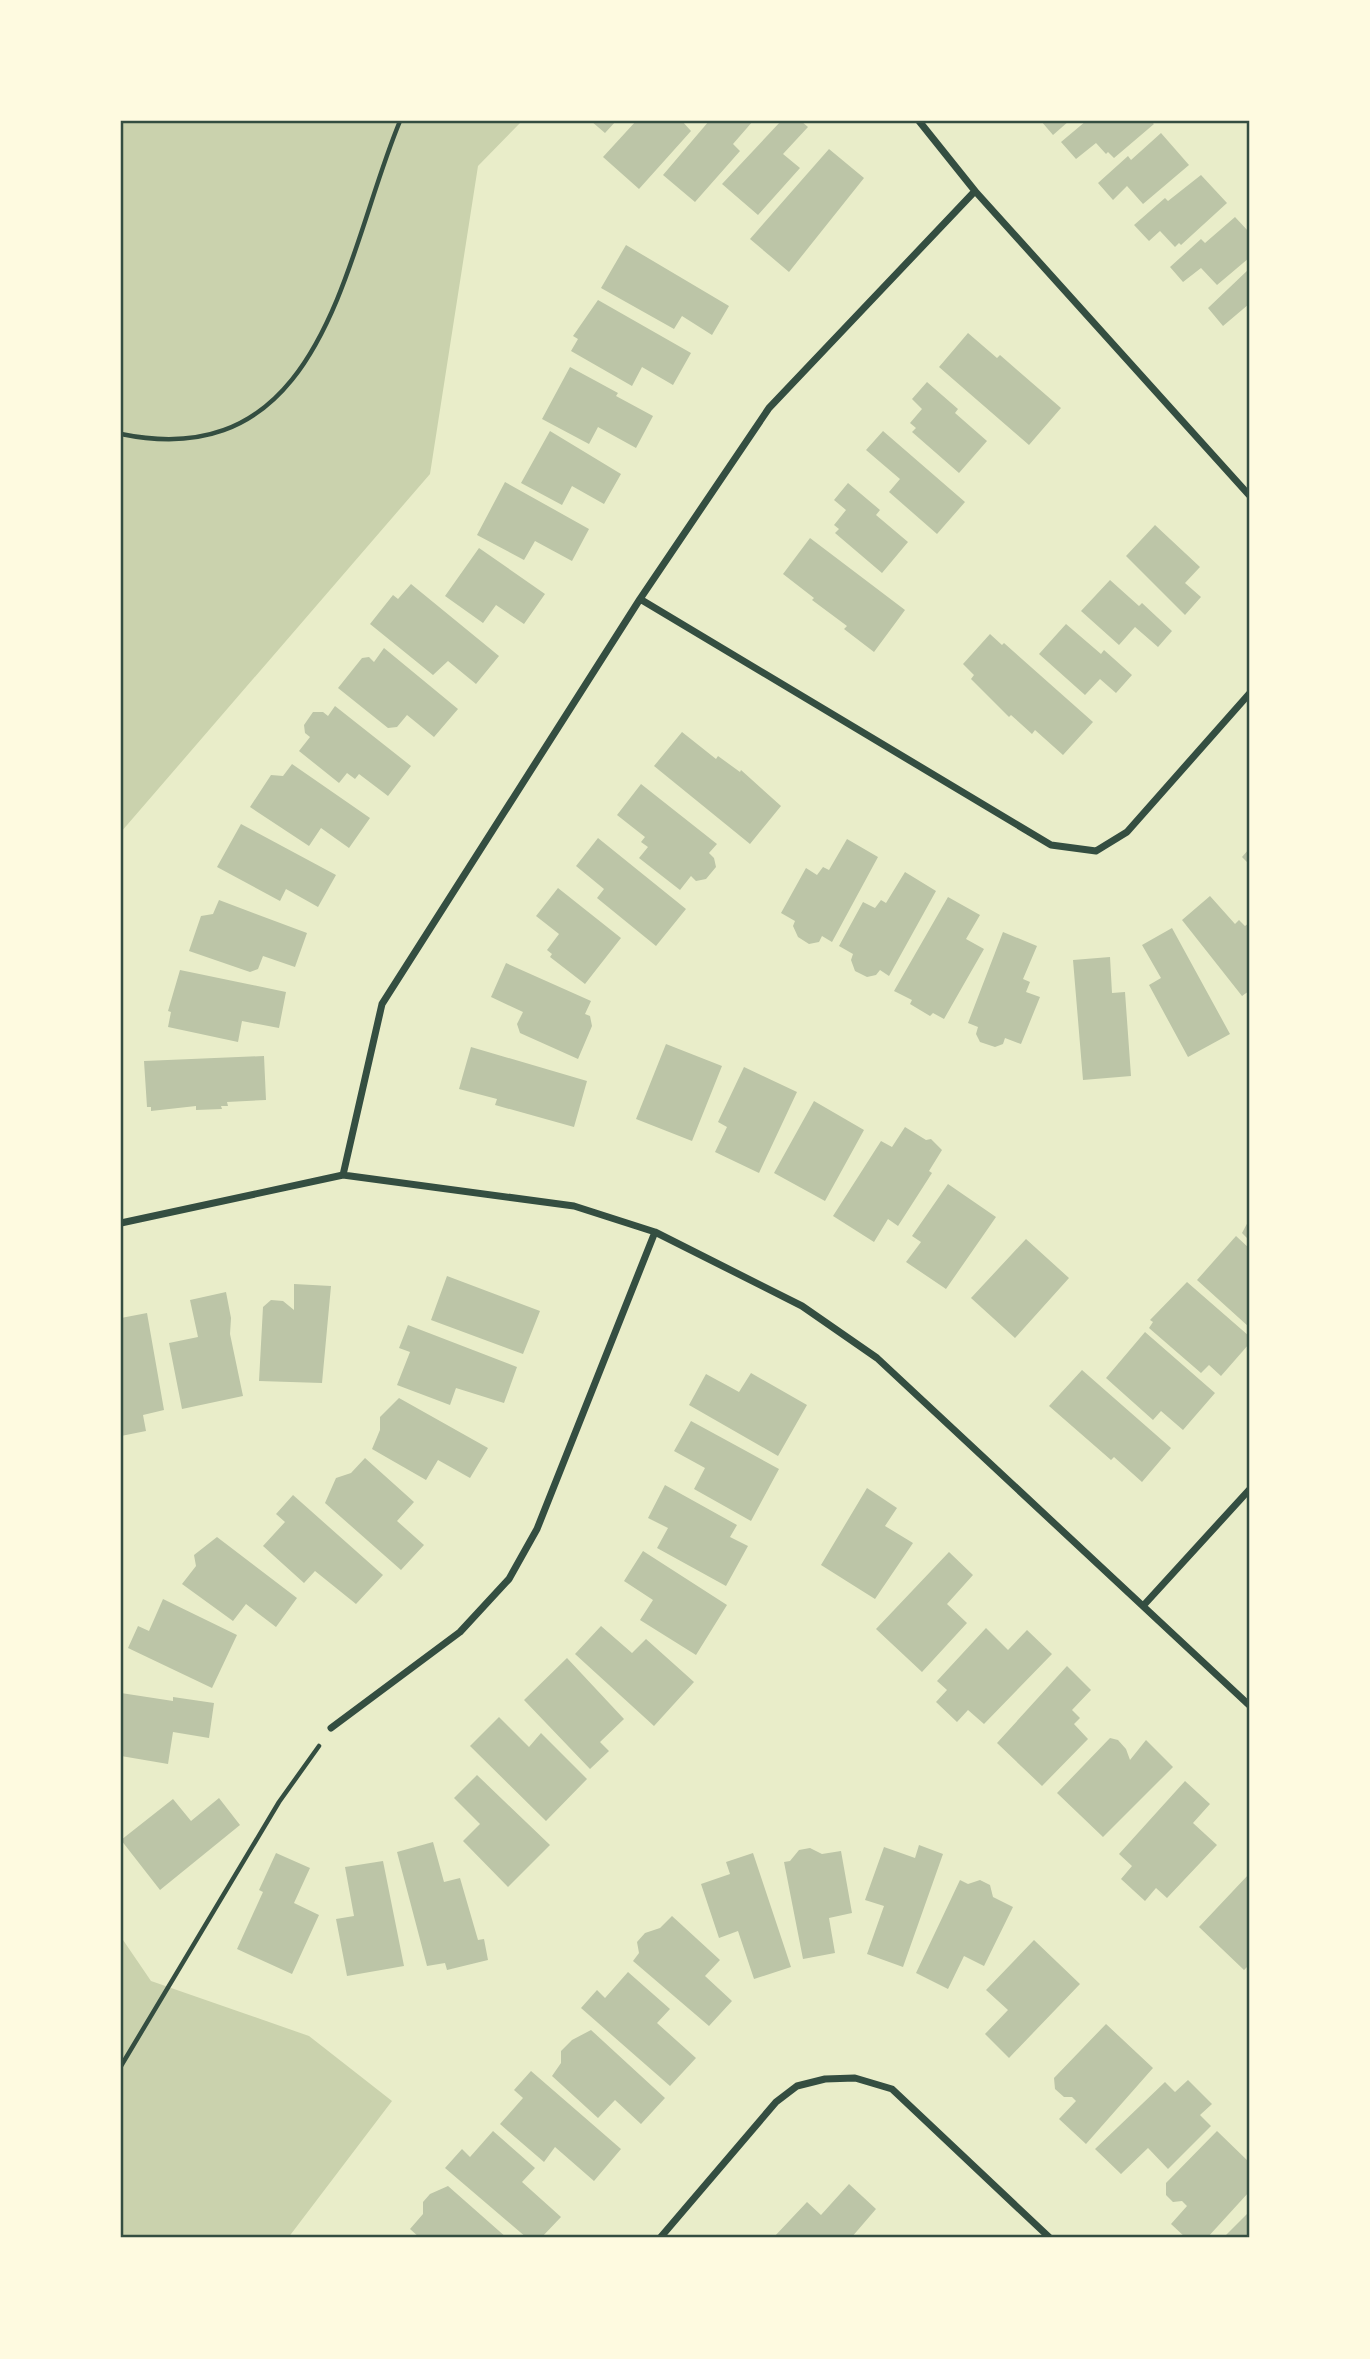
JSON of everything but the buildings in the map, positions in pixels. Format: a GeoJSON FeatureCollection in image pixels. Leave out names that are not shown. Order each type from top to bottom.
{"type":"FeatureCollection","features":[{"type":"Feature","properties":{"kind":"street"},"geometry":{"type":"LineString","coordinates":[[919,121],[975,191],[1249,495]]}},
{"type":"Feature","properties":{"kind":"street"},"geometry":{"type":"LineString","coordinates":[[342,1175],[382,1004],[640,599],[769,408],[975,191]]}},
{"type":"Feature","properties":{"kind":"street"},"geometry":{"type":"LineString","coordinates":[[640,599],[1051,845],[1096,851],[1126,832],[1249,694]]}},
{"type":"Feature","properties":{"kind":"street"},"geometry":{"type":"LineString","coordinates":[[121,1223],[342,1175],[574,1206],[655,1233],[803,1306],[877,1358],[1249,1705]]}},
{"type":"Feature","properties":{"kind":"street"},"geometry":{"type":"LineString","coordinates":[[331,1728],[460,1632],[509,1579],[537,1530],[655,1233]]}},
{"type":"Feature","properties":{"kind":"street"},"geometry":{"type":"LineString","coordinates":[[1143,1606],[1249,1490]]}},
{"type":"Feature","properties":{"kind":"street"},"geometry":{"type":"LineString","coordinates":[[660,2238],[776,2102],[797,2086],[825,2079],[855,2078],[892,2089],[1050,2238]]}},
{"type":"Feature","properties":{"kind":"path"},"geometry":{"type":"LineString","coordinates":[[121,433],[141,438],[205,436],[242,424],[274,399],[305,364],[335,309],[400,121]]}},
{"type":"Feature","properties":{"kind":"path"},"geometry":{"type":"LineString","coordinates":[[121,2066],[279,1802],[331,1728]]}},
{"type":"Feature","properties":{"kind":"green space"},"geometry":{"type":"Polygon","coordinates":[[[121,121],[522,121],[478,166],[430,474],[121,832],[121,121]]]}},
{"type":"Feature","properties":{"kind":"green space"},"geometry":{"type":"Polygon","coordinates":[[[121,1937],[151,1981],[309,2036],[392,2101],[288,2238],[121,2238],[121,1937]]]}}]}
